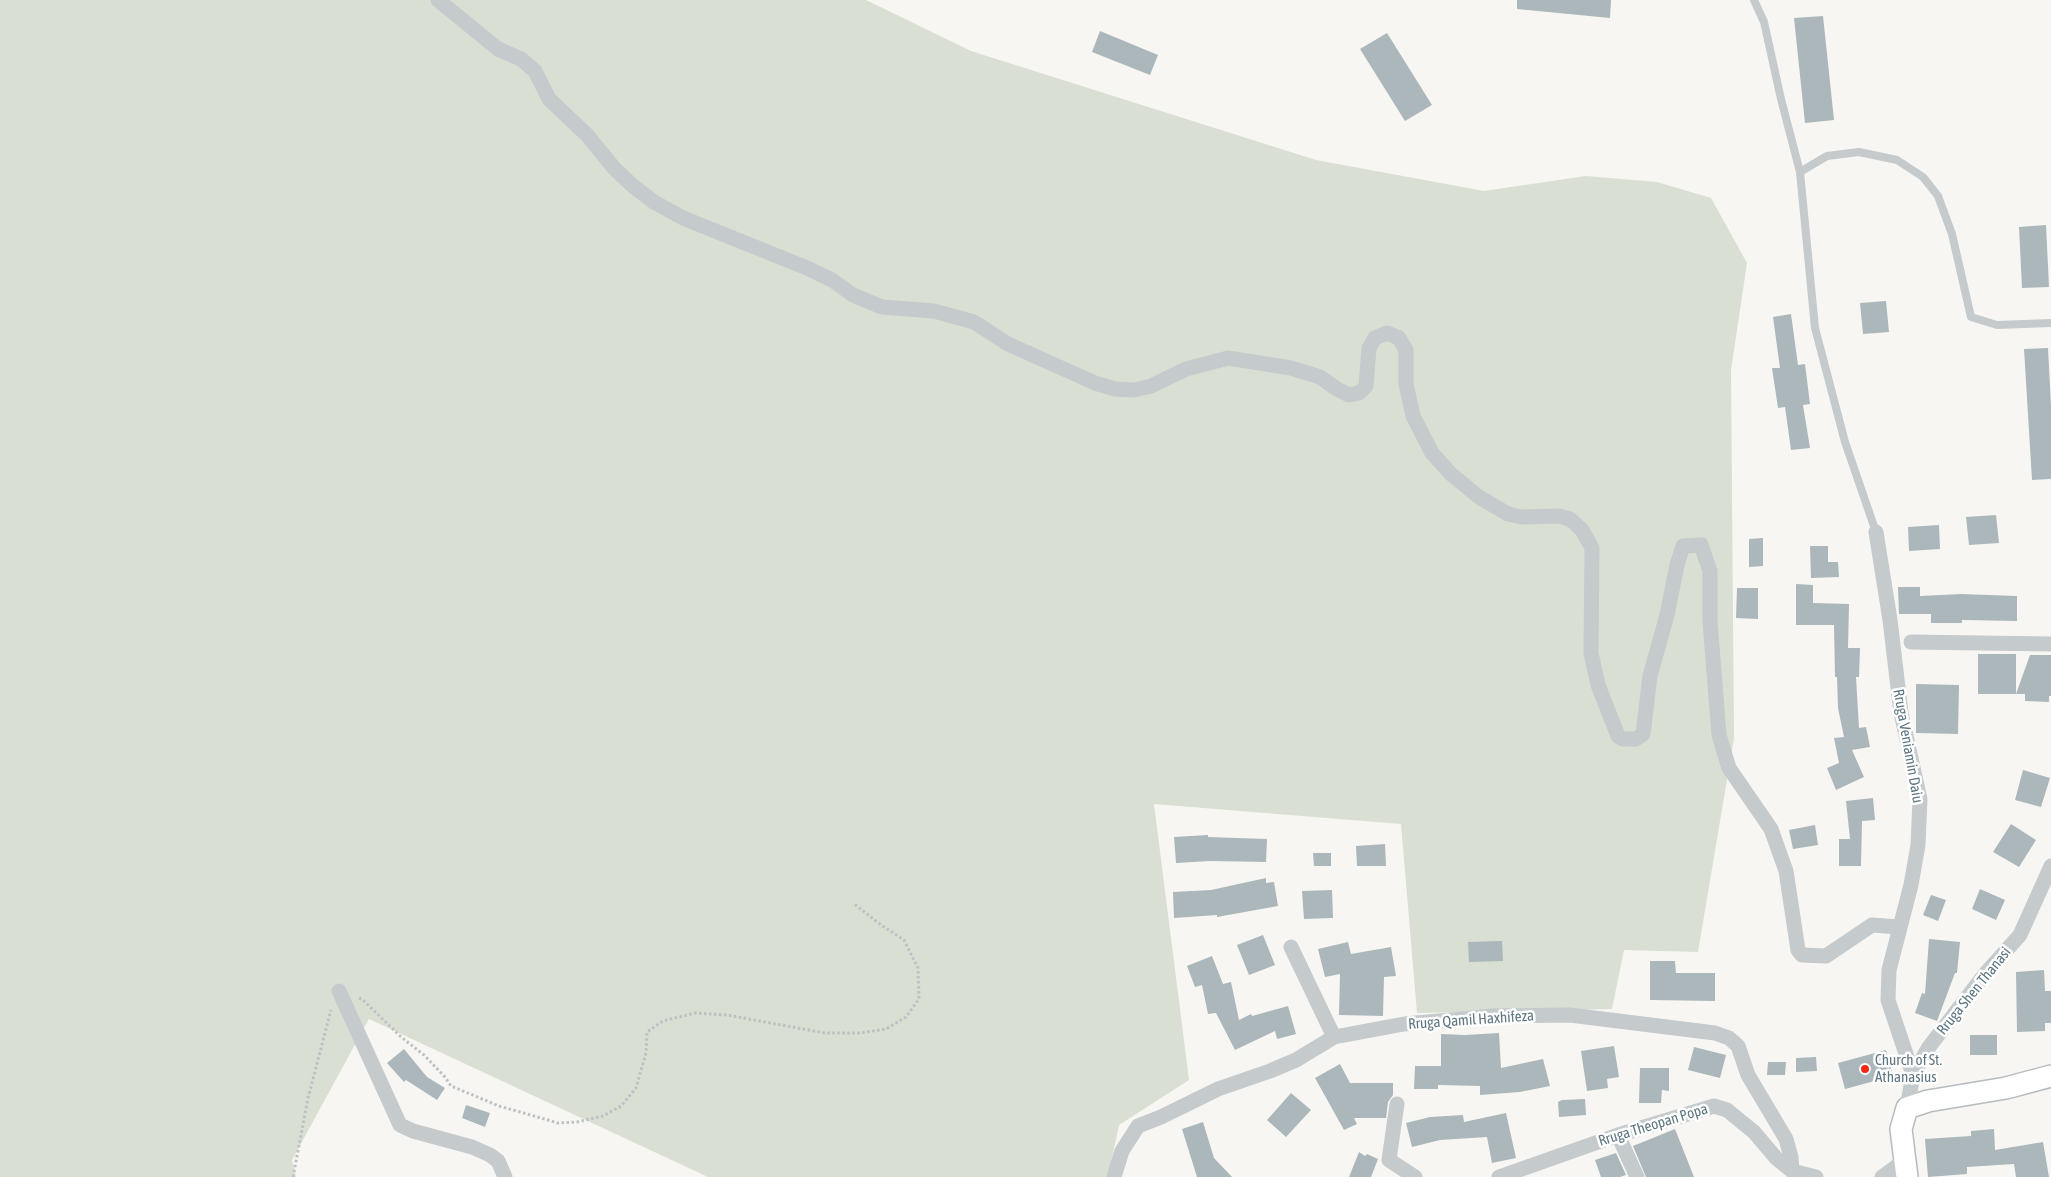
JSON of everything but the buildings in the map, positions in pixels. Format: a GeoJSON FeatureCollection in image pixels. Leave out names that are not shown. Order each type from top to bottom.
{"type":"FeatureCollection","features":[{"type":"Feature","properties":{"kind":"main road"},"geometry":{"type":"LineString","coordinates":[[1908,1108],[1928,1101],[2006,1088],[2051,1076]]}},
{"type":"Feature","properties":{"kind":"main road","name":"Rruga Shen Thanasi"},"geometry":{"type":"LineString","coordinates":[[1905,1169],[1901,1129],[1908,1108]]}},
{"type":"Feature","properties":{"kind":"street"},"geometry":{"type":"LineString","coordinates":[[438,0],[498,49],[521,59],[535,71],[549,99],[587,136],[614,168],[654,202],[683,218],[807,268],[832,280],[854,295],[882,308],[934,311],[974,322],[1008,344],[1095,383],[1115,390],[1134,390],[1150,386],[1186,369],[1228,358],[1291,368],[1320,377],[1349,395],[1359,394],[1366,386],[1369,348],[1375,338],[1387,333],[1399,338],[1406,350],[1406,384],[1413,416],[1432,453],[1451,474],[1479,497],[1508,514],[1521,518],[1559,516],[1570,519],[1582,530],[1592,548],[1591,654],[1598,685],[1618,736],[1623,739],[1636,739],[1643,734],[1650,676],[1667,615],[1677,565],[1683,546],[1701,545],[1710,571],[1710,621],[1719,735],[1729,768],[1771,829],[1786,871],[1798,950],[1802,955],[1826,956],[1872,925],[1899,926]]}},
{"type":"Feature","properties":{"kind":"street","name":"Rruga Veniamin Daiu"},"geometry":{"type":"LineString","coordinates":[[1876,532],[1890,620],[1901,713],[1920,799],[1918,845],[1911,885],[1889,970],[1888,1000],[1913,1075]]}},
{"type":"Feature","properties":{"kind":"street"},"geometry":{"type":"LineString","coordinates":[[1911,642],[2051,644]]}},
{"type":"Feature","properties":{"kind":"street","name":"Rruga Shen Thanasi"},"geometry":{"type":"LineString","coordinates":[[1908,1108],[1913,1075],[1929,1047],[1979,982],[2020,935],[2051,866]]}},
{"type":"Feature","properties":{"kind":"street"},"geometry":{"type":"LineString","coordinates":[[1291,947],[1334,1037]]}},
{"type":"Feature","properties":{"kind":"street"},"geometry":{"type":"LineString","coordinates":[[339,991],[400,1125],[413,1131],[472,1147],[490,1155],[498,1161],[505,1177]]}},
{"type":"Feature","properties":{"kind":"street","name":"Rruga Qamil Haxhifeza"},"geometry":{"type":"LineString","coordinates":[[1114,1177],[1122,1151],[1138,1126],[1162,1117],[1218,1088],[1287,1064],[1334,1037],[1404,1024],[1493,1016],[1570,1015],[1716,1034],[1729,1038],[1738,1046],[1748,1075],[1786,1139],[1791,1157],[1792,1171]]}},
{"type":"Feature","properties":{"kind":"street"},"geometry":{"type":"LineString","coordinates":[[1396,1104],[1389,1160],[1415,1177]]}},
{"type":"Feature","properties":{"kind":"street","name":"Rruga Theopan Popa"},"geometry":{"type":"LineString","coordinates":[[1499,1177],[1618,1135],[1714,1106],[1727,1110],[1754,1132],[1776,1158],[1792,1171],[1816,1177]]}},
{"type":"Feature","properties":{"kind":"street"},"geometry":{"type":"LineString","coordinates":[[1618,1135],[1637,1177]]}},
{"type":"Feature","properties":{"kind":"street"},"geometry":{"type":"LineString","coordinates":[[1882,1177],[1905,1169]]}},
{"type":"Feature","properties":{"kind":"lane"},"geometry":{"type":"LineString","coordinates":[[1754,0],[1764,22],[1800,172],[1815,328],[1844,442],[1876,532]]}},
{"type":"Feature","properties":{"kind":"lane"},"geometry":{"type":"LineString","coordinates":[[1800,172],[1827,156],[1859,152],[1897,160],[1923,177],[1938,196],[1952,234],[1972,317],[1996,325],[2051,323]]}},
{"type":"Feature","properties":{"kind":"path"},"geometry":{"type":"LineString","coordinates":[[293,1177],[308,1098],[333,1002],[339,991],[362,999],[400,1036],[424,1055],[451,1086],[499,1106],[534,1116],[558,1122],[578,1122],[602,1116],[621,1106],[636,1088],[646,1053],[647,1032],[663,1021],[695,1013],[727,1015],[825,1033],[860,1033],[886,1029],[906,1016],[919,999],[918,968],[904,940],[853,903]]}},
{"type":"Feature","properties":{"kind":"shaded area"},"geometry":{"type":"Polygon","coordinates":[[[0,0],[866,0],[971,51],[1316,160],[1484,191],[1586,176],[1657,182],[1711,198],[1747,263],[1731,370],[1734,738],[1698,952],[1624,950],[1612,1009],[1417,1013],[1401,824],[1154,804],[1189,1080],[1119,1125],[1108,1177],[708,1177],[369,1019],[292,1160],[296,1177],[0,1177],[0,0]]]}},
{"type":"Feature","properties":{"kind":"place","name":"Church of St. Athanasius"},"geometry":{"type":"Point","coordinates":[1865,1069]}}]}
